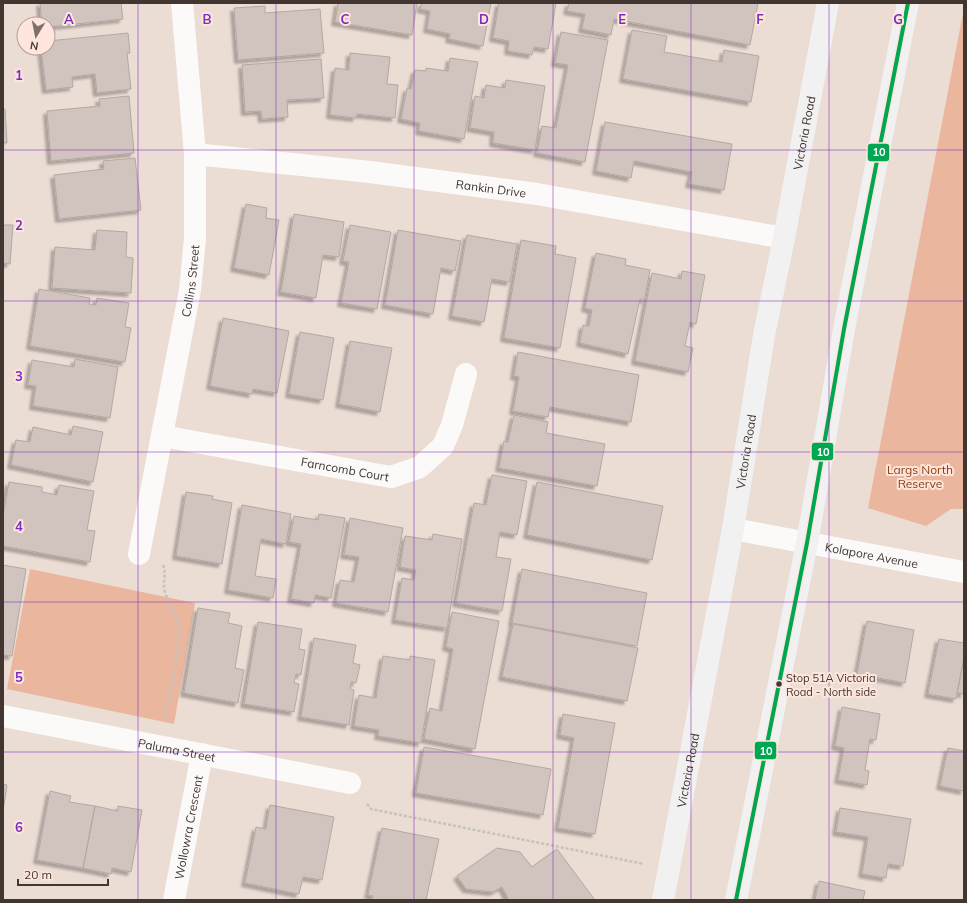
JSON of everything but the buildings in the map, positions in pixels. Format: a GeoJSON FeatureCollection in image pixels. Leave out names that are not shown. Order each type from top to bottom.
{"type":"FeatureCollection","features":[{"type":"Feature","properties":{"kind":"highway","name":"Victoria Road"},"geometry":{"type":"LineString","coordinates":[[663,900],[733,529],[764,336],[828,3]]}},
{"type":"Feature","properties":{"kind":"highway"},"geometry":{"type":"LineString","coordinates":[[736,900],[807,543],[844,329],[908,3]]}},
{"type":"Feature","properties":{"kind":"street","name":"Collins Street"},"geometry":{"type":"LineString","coordinates":[[139,554],[190,290],[195,239],[194,154],[182,3]]}},
{"type":"Feature","properties":{"kind":"street","name":"Rankin Drive"},"geometry":{"type":"LineString","coordinates":[[194,154],[370,172],[537,194],[784,238]]}},
{"type":"Feature","properties":{"kind":"street","name":"Farncomb Court"},"geometry":{"type":"LineString","coordinates":[[162,436],[391,478],[420,467],[443,446],[452,425],[466,374]]}},
{"type":"Feature","properties":{"kind":"street","name":"Kolapore Avenue"},"geometry":{"type":"LineString","coordinates":[[733,529],[964,572]]}},
{"type":"Feature","properties":{"kind":"street","name":"Paluma Street"},"geometry":{"type":"LineString","coordinates":[[3,716],[350,783]]}},
{"type":"Feature","properties":{"kind":"street","name":"Wollowra Crescent"},"geometry":{"type":"LineString","coordinates":[[174,900],[202,754]]}},
{"type":"Feature","properties":{"kind":"path"},"geometry":{"type":"LineString","coordinates":[[139,554],[164,565],[166,574],[164,584],[165,592],[178,623],[179,643],[175,673],[159,746]]}},
{"type":"Feature","properties":{"kind":"path"},"geometry":{"type":"LineString","coordinates":[[350,783],[371,809],[668,869]]}},
{"type":"Feature","properties":{"kind":"green space","name":"Largs North Reserve"},"geometry":{"type":"Polygon","coordinates":[[[964,8],[964,509],[951,509],[926,526],[868,508],[964,8]]]}},
{"type":"Feature","properties":{"kind":"green space"},"geometry":{"type":"Polygon","coordinates":[[[30,569],[195,603],[174,724],[7,689],[30,569]]]}},
{"type":"Feature","properties":{"kind":"transit line","name":"10"},"geometry":{"type":"LineString","coordinates":[[736,900],[807,543],[844,329],[908,3]]}},
{"type":"Feature","properties":{"kind":"place","name":"Stop 51A Victoria Road - North side"},"geometry":{"type":"Point","coordinates":[779,684]}}]}
